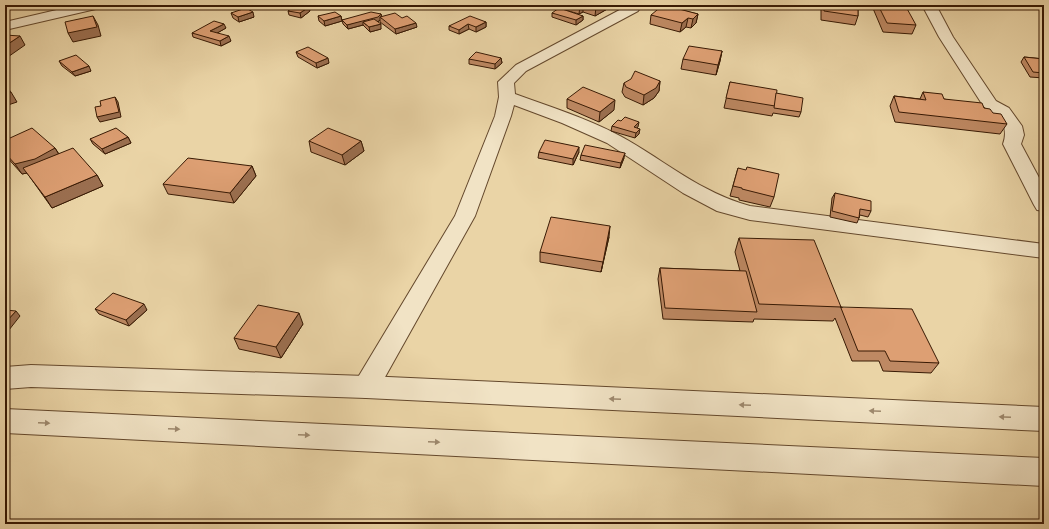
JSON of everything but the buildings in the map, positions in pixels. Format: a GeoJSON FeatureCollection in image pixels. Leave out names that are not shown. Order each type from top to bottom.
{"type":"FeatureCollection","features":[{"type":"Feature","properties":{"kind":"street"},"geometry":{"type":"LineString","coordinates":[[5,26],[95,5]]}},
{"type":"Feature","properties":{"kind":"street"},"geometry":{"type":"LineString","coordinates":[[929,5],[946,37],[990,104],[1003,112],[1013,126],[1015,135],[1012,144],[1044,205]]}},
{"type":"Feature","properties":{"kind":"street"},"geometry":{"type":"LineString","coordinates":[[366,387],[465,216],[503,116],[507,97],[506,82],[521,68],[633,8]]}},
{"type":"Feature","properties":{"kind":"street"},"geometry":{"type":"LineString","coordinates":[[507,97],[568,119],[613,139],[690,189],[724,206],[743,212],[1044,251]]}},
{"type":"Feature","properties":{"kind":"street"},"geometry":{"type":"LineString","coordinates":[[5,378],[31,376],[366,387],[1044,419]]}},
{"type":"Feature","properties":{"kind":"street"},"geometry":{"type":"LineString","coordinates":[[5,421],[1044,472]]}}]}
